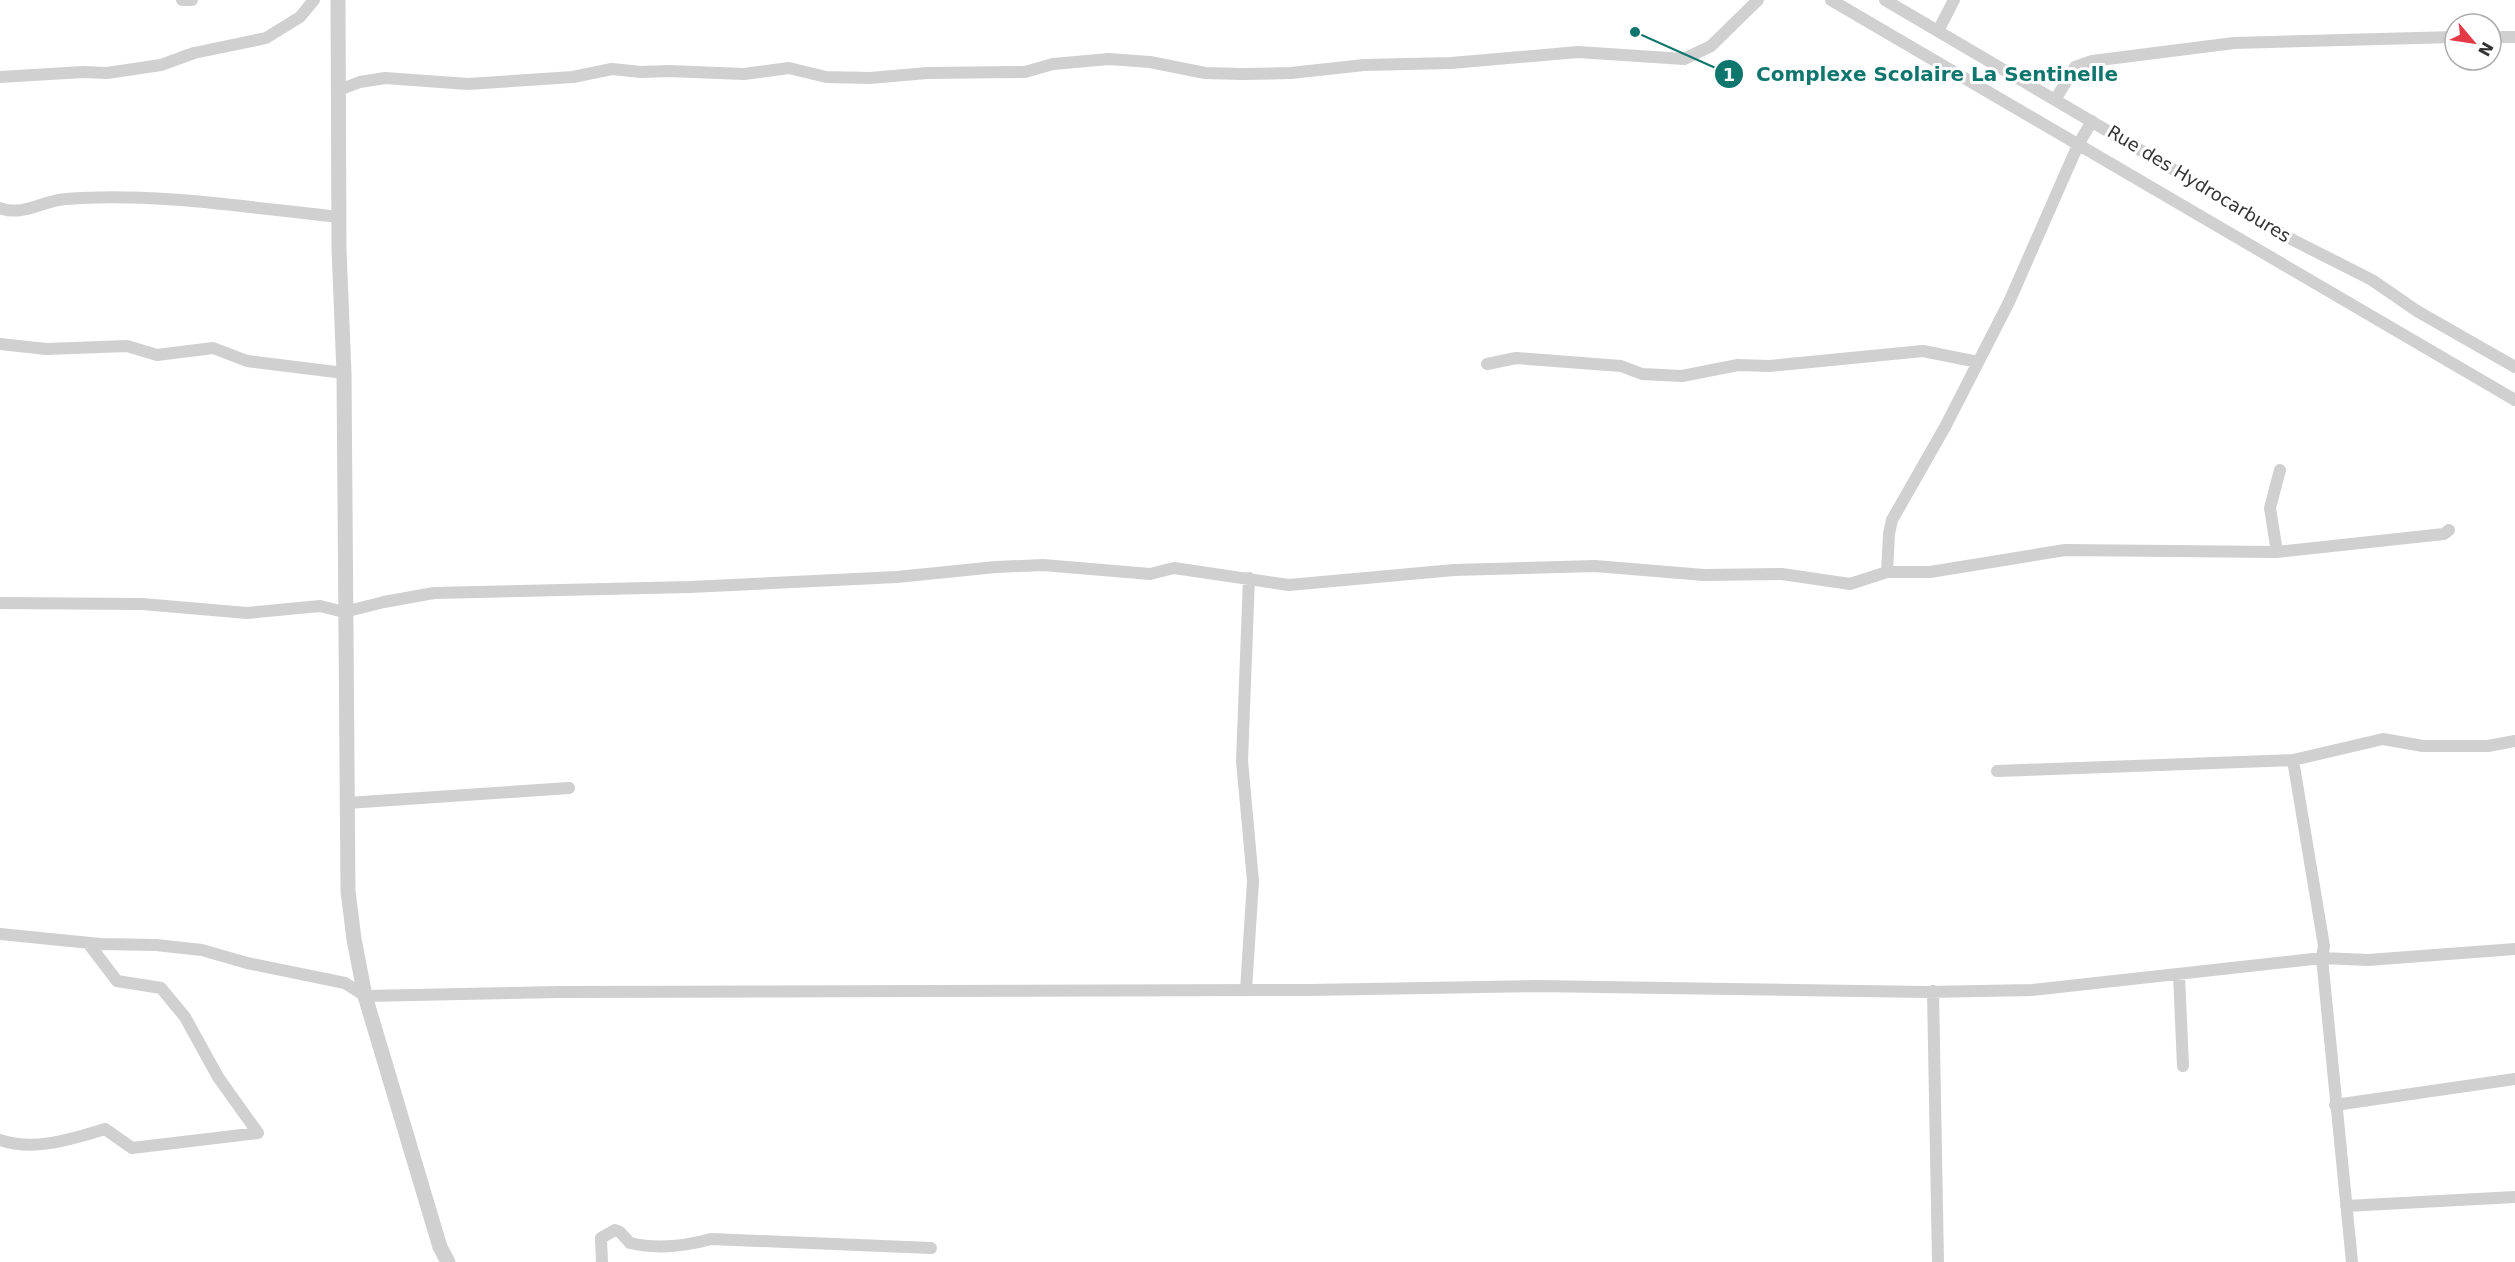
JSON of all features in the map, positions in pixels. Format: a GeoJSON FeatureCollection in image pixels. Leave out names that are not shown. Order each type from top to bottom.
{"type":"FeatureCollection","features":[{"type":"Feature","properties":{"kind":"street"},"geometry":{"type":"LineString","coordinates":[[182,0],[192,0]]}},
{"type":"Feature","properties":{"kind":"street"},"geometry":{"type":"LineString","coordinates":[[0,77],[83,72],[107,73],[168,64],[194,53],[266,38],[300,17],[314,0]]}},
{"type":"Feature","properties":{"kind":"street"},"geometry":{"type":"LineString","coordinates":[[338,0],[339,217],[344,373],[344,612],[348,891],[365,996],[440,1247],[448,1262]]}},
{"type":"Feature","properties":{"kind":"street"},"geometry":{"type":"LineString","coordinates":[[339,90],[360,82],[385,78],[468,84],[573,77],[612,69],[744,75],[789,69],[826,76],[870,78],[927,73],[1025,72],[1053,64],[1109,59],[1150,62],[1205,73],[1242,74],[1291,73],[1364,65],[1451,63],[1578,52],[1684,59],[1711,46],[1758,0]]}},
{"type":"Feature","properties":{"kind":"street"},"geometry":{"type":"LineString","coordinates":[[1831,0],[2515,400]]}},
{"type":"Feature","properties":{"kind":"street","name":"Rue des Hydrocarbures"},"geometry":{"type":"LineString","coordinates":[[1884,0],[2293,240],[2372,280],[2417,311],[2515,367]]}},
{"type":"Feature","properties":{"kind":"street"},"geometry":{"type":"LineString","coordinates":[[1938,31],[1954,0]]}},
{"type":"Feature","properties":{"kind":"street"},"geometry":{"type":"LineString","coordinates":[[2055,100],[2075,67],[2092,61],[2234,43],[2443,37]]}},
{"type":"Feature","properties":{"kind":"street"},"geometry":{"type":"LineString","coordinates":[[1887,572],[1888,534],[1892,520],[2009,302],[2078,145],[2092,121]]}},
{"type":"Feature","properties":{"kind":"street"},"geometry":{"type":"LineString","coordinates":[[0,208],[17,211],[62,199],[130,198],[339,217]]}},
{"type":"Feature","properties":{"kind":"street"},"geometry":{"type":"LineString","coordinates":[[0,344],[46,349],[128,346],[157,355],[213,348],[247,361],[344,373]]}},
{"type":"Feature","properties":{"kind":"street"},"geometry":{"type":"LineString","coordinates":[[1487,364],[1516,358],[1622,366],[1642,374],[1682,376],[1738,365],[1769,366],[1923,351],[1978,362]]}},
{"type":"Feature","properties":{"kind":"street"},"geometry":{"type":"LineString","coordinates":[[2277,552],[2270,508],[2280,470]]}},
{"type":"Feature","properties":{"kind":"street"},"geometry":{"type":"LineString","coordinates":[[0,603],[142,604],[247,613],[320,606],[344,612],[434,593],[690,587],[897,576],[1043,565],[1150,574],[1173,568],[1289,585],[1454,570],[1594,566],[1704,575],[1782,574],[1850,584],[1887,572],[1930,572],[2066,550],[2277,552],[2444,534],[2449,530]]}},
{"type":"Feature","properties":{"kind":"street"},"geometry":{"type":"LineString","coordinates":[[1246,990],[1252,881],[1242,760],[1249,578]]}},
{"type":"Feature","properties":{"kind":"street"},"geometry":{"type":"LineString","coordinates":[[1996,771],[2293,760],[2383,739],[2423,746],[2488,746],[2515,741]]}},
{"type":"Feature","properties":{"kind":"street"},"geometry":{"type":"LineString","coordinates":[[2293,760],[2324,946],[2322,957],[2335,1105],[2352,1262]]}},
{"type":"Feature","properties":{"kind":"street"},"geometry":{"type":"LineString","coordinates":[[347,803],[570,788]]}},
{"type":"Feature","properties":{"kind":"street"},"geometry":{"type":"LineString","coordinates":[[0,933],[88,943],[156,945],[202,950],[247,963],[345,983],[365,996],[759,990],[1246,990],[1535,986],[1933,992],[2032,990],[2322,957],[2368,960],[2515,949]]}},
{"type":"Feature","properties":{"kind":"street"},"geometry":{"type":"LineString","coordinates":[[0,1140],[15,1145],[65,1141],[105,1129],[132,1148],[258,1133],[218,1077],[185,1017],[161,988],[117,981],[88,943]]}},
{"type":"Feature","properties":{"kind":"street"},"geometry":{"type":"LineString","coordinates":[[2179,975],[2182,1066]]}},
{"type":"Feature","properties":{"kind":"street"},"geometry":{"type":"LineString","coordinates":[[1933,992],[1938,1262]]}},
{"type":"Feature","properties":{"kind":"street"},"geometry":{"type":"LineString","coordinates":[[2335,1105],[2515,1078]]}},
{"type":"Feature","properties":{"kind":"street"},"geometry":{"type":"LineString","coordinates":[[2346,1206],[2515,1197]]}},
{"type":"Feature","properties":{"kind":"street"},"geometry":{"type":"LineString","coordinates":[[602,1262],[601,1238],[615,1230],[630,1243],[648,1246],[692,1245],[711,1239],[931,1248]]}},
{"type":"Feature","properties":{"kind":"place","name":"Complexe Scolaire La Sentinelle"},"geometry":{"type":"Point","coordinates":[1635,32]}}]}
